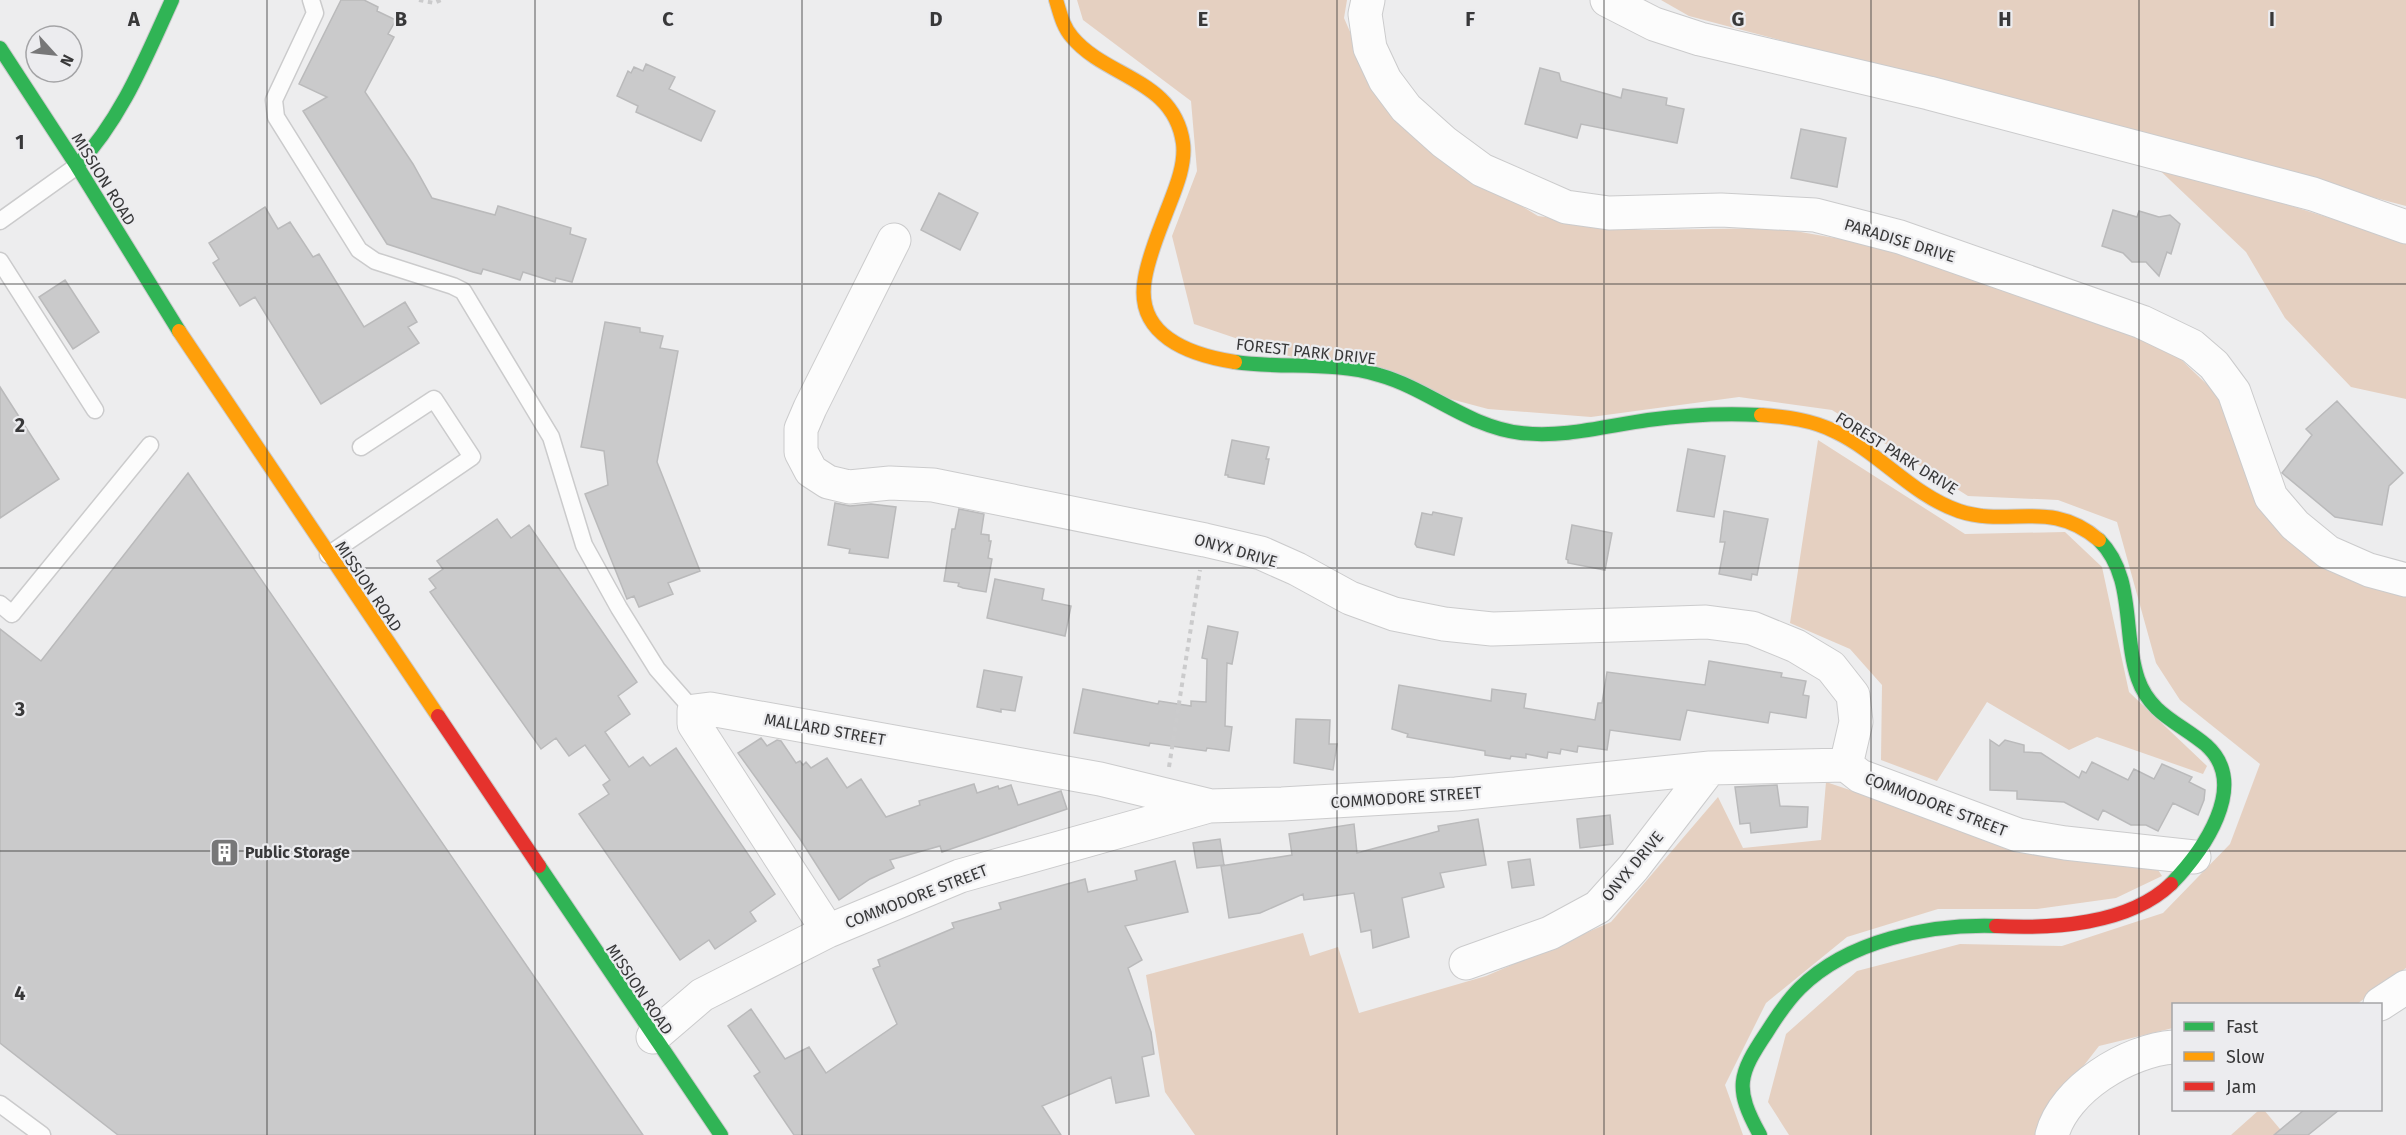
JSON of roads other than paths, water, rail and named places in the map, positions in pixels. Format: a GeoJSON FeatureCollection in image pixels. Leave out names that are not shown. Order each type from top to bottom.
{"type":"FeatureCollection","features":[{"type":"Feature","properties":{"kind":"street"},"geometry":{"type":"LineString","coordinates":[[77,166],[94,150],[112,126],[172,0]]}},
{"type":"Feature","properties":{"kind":"street","name":"FOREST PARK DRIVE"},"geometry":{"type":"LineString","coordinates":[[1056,0],[1071,39],[1154,93],[1177,117],[1184,142],[1179,178],[1144,277],[1143,307],[1156,330],[1179,346],[1207,357],[1251,364],[1362,370],[1391,378],[1472,421],[1514,433],[1563,435],[1664,418],[1726,414],[1791,418],[1822,425],[1851,441],[1941,503],[1963,513],[1980,515],[2043,513],[2071,520],[2098,538],[2117,565],[2137,680],[2152,707],[2183,727],[2215,753],[2225,778],[2223,801],[2214,827],[2194,857],[2163,893],[2125,910],[2078,922],[2038,928],[1989,926],[1931,930],[1879,943],[1829,966],[1810,978],[1791,998],[1746,1062],[1740,1089],[1747,1114],[1760,1135]]}},
{"type":"Feature","properties":{"kind":"street","name":"PARADISE DRIVE"},"geometry":{"type":"LineString","coordinates":[[1368,0],[1365,14],[1370,48],[1385,80],[1406,108],[1444,142],[1482,170],[1566,207],[1609,213],[1721,210],[1815,215],[1900,237],[2142,322],[2192,346],[2214,365],[2234,392],[2271,497],[2295,525],[2328,552],[2369,570],[2406,580]]}},
{"type":"Feature","properties":{"kind":"street"},"geometry":{"type":"LineString","coordinates":[[1607,0],[1654,24],[1700,39],[1929,93],[2291,188],[2389,219],[2406,227]]}},
{"type":"Feature","properties":{"kind":"street","name":"MISSION ROAD"},"geometry":{"type":"LineString","coordinates":[[0,48],[77,166],[186,343],[721,1135]]}},
{"type":"Feature","properties":{"kind":"street","name":"ONYX DRIVE"},"geometry":{"type":"LineString","coordinates":[[894,240],[801,429],[801,452],[811,471],[828,482],[849,487],[891,483],[933,485],[1205,540],[1261,553],[1297,568],[1350,598],[1383,610],[1444,624],[1492,629],[1706,622],[1752,628],[1796,646],[1831,667],[1853,695],[1856,723],[1846,765]]}},
{"type":"Feature","properties":{"kind":"street","name":"MALLARD STREET"},"geometry":{"type":"LineString","coordinates":[[694,711],[710,709],[1100,779],[1209,806]]}},
{"type":"Feature","properties":{"kind":"street"},"geometry":{"type":"LineString","coordinates":[[694,711],[694,724],[828,931]]}},
{"type":"Feature","properties":{"kind":"street","name":"COMMODORE STREET"},"geometry":{"type":"LineString","coordinates":[[653,1037],[702,996],[828,931],[960,876],[1209,806],[1456,794],[1710,768],[1846,765],[1860,776],[2018,835],[2065,843],[2194,857]]}},
{"type":"Feature","properties":{"kind":"street","name":"ONYX DRIVE"},"geometry":{"type":"LineString","coordinates":[[1466,963],[1550,933],[1598,907],[1633,868],[1710,768]]}},
{"type":"Feature","properties":{"kind":"street"},"geometry":{"type":"LineString","coordinates":[[2382,1004],[2406,987]]}},
{"type":"Feature","properties":{"kind":"street"},"geometry":{"type":"LineString","coordinates":[[2052,1135],[2054,1127],[2072,1099],[2100,1075],[2131,1057],[2172,1047]]}},
{"type":"Feature","properties":{"kind":"lane"},"geometry":{"type":"LineString","coordinates":[[310,0],[315,13],[274,100],[276,117],[359,250],[375,261],[463,291],[551,437],[585,545],[619,608],[657,669],[694,711]]}},
{"type":"Feature","properties":{"kind":"lane"},"geometry":{"type":"LineString","coordinates":[[0,220],[77,166]]}},
{"type":"Feature","properties":{"kind":"lane"},"geometry":{"type":"LineString","coordinates":[[0,261],[95,410]]}},
{"type":"Feature","properties":{"kind":"lane"},"geometry":{"type":"LineString","coordinates":[[328,555],[472,457],[434,399],[361,447]]}},
{"type":"Feature","properties":{"kind":"lane"},"geometry":{"type":"LineString","coordinates":[[0,604],[12,614],[150,445]]}},
{"type":"Feature","properties":{"kind":"lane"},"geometry":{"type":"LineString","coordinates":[[0,1104],[42,1135]]}},
{"type":"Feature","properties":{"kind":"place","name":"Public Storage"},"geometry":{"type":"Point","coordinates":[224,852]}}]}
